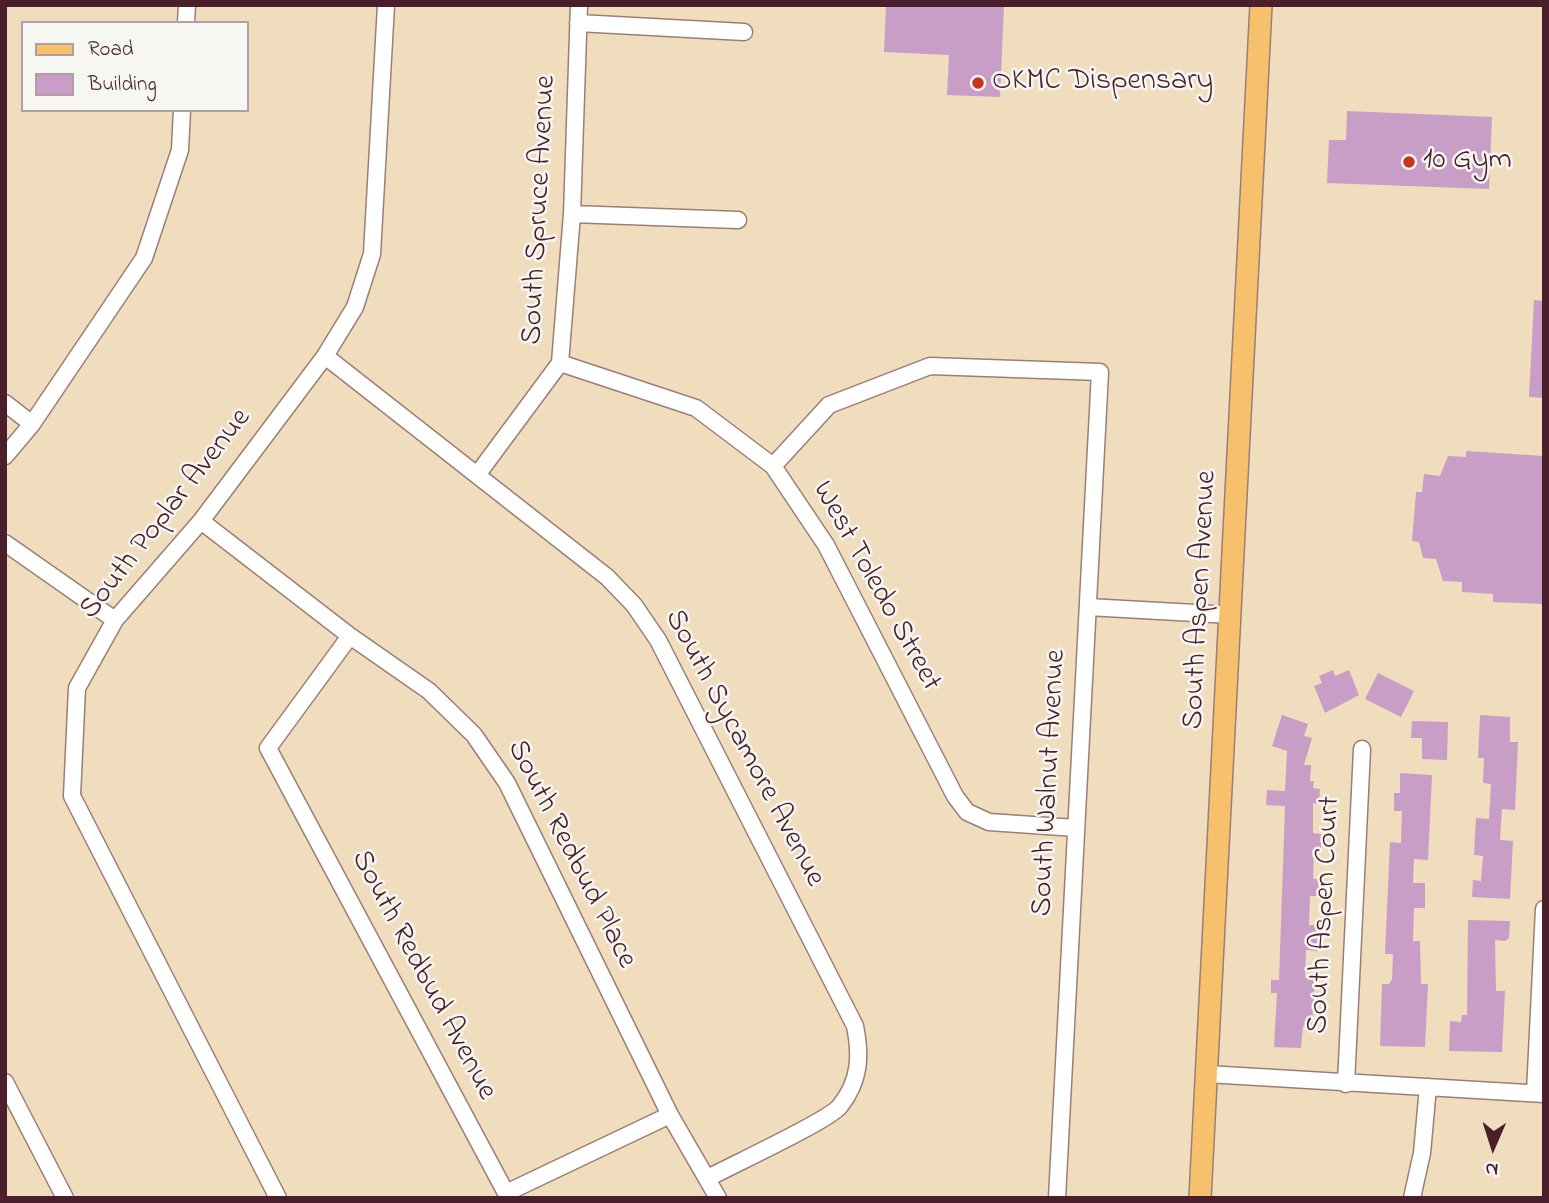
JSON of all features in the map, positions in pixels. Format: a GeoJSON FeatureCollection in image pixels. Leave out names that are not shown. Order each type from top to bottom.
{"type":"FeatureCollection","features":[{"type":"Feature","properties":{"kind":"main road","name":"South Aspen Avenue"},"geometry":{"type":"LineString","coordinates":[[1200,1198],[1261,5]]}},
{"type":"Feature","properties":{"kind":"street","name":"South Poplar Avenue"},"geometry":{"type":"LineString","coordinates":[[278,1198],[72,796],[77,688],[115,620],[201,520],[325,356],[355,307],[372,254],[386,5]]}},
{"type":"Feature","properties":{"kind":"street","name":"South Spruce Avenue"},"geometry":{"type":"LineString","coordinates":[[477,475],[560,363],[572,214],[579,5]]}},
{"type":"Feature","properties":{"kind":"street"},"geometry":{"type":"LineString","coordinates":[[578,23],[744,32]]}},
{"type":"Feature","properties":{"kind":"street"},"geometry":{"type":"LineString","coordinates":[[5,456],[32,424],[144,258],[180,149],[182,112]]}},
{"type":"Feature","properties":{"kind":"street"},"geometry":{"type":"LineString","coordinates":[[572,214],[737,220]]}},
{"type":"Feature","properties":{"kind":"street","name":"South Sycamore Avenue"},"geometry":{"type":"LineString","coordinates":[[325,356],[607,577],[634,605],[658,640],[855,1026],[861,1056],[854,1084],[839,1109],[708,1178]]}},
{"type":"Feature","properties":{"kind":"street","name":"West Toledo Street"},"geometry":{"type":"LineString","coordinates":[[560,363],[696,408],[773,466],[826,545],[955,796],[967,811],[989,822],[1076,828]]}},
{"type":"Feature","properties":{"kind":"street","name":"South Walnut Avenue"},"geometry":{"type":"LineString","coordinates":[[773,466],[829,405],[930,366],[1100,372],[1057,1198]]}},
{"type":"Feature","properties":{"kind":"street"},"geometry":{"type":"LineString","coordinates":[[5,403],[32,424]]}},
{"type":"Feature","properties":{"kind":"street","name":"South Redbud Place"},"geometry":{"type":"LineString","coordinates":[[201,520],[350,636],[429,691],[474,735],[507,783],[670,1115],[718,1198]]}},
{"type":"Feature","properties":{"kind":"street"},"geometry":{"type":"LineString","coordinates":[[5,543],[115,620]]}},
{"type":"Feature","properties":{"kind":"street"},"geometry":{"type":"LineString","coordinates":[[1088,607],[1231,615]]}},
{"type":"Feature","properties":{"kind":"street","name":"South Redbud Avenue"},"geometry":{"type":"LineString","coordinates":[[350,636],[268,747],[506,1193],[670,1115]]}},
{"type":"Feature","properties":{"kind":"street","name":"South Aspen Court"},"geometry":{"type":"LineString","coordinates":[[1346,1084],[1362,749]]}},
{"type":"Feature","properties":{"kind":"street"},"geometry":{"type":"LineString","coordinates":[[1207,1074],[1539,1093],[1544,909]]}},
{"type":"Feature","properties":{"kind":"street"},"geometry":{"type":"LineString","coordinates":[[5,1082],[65,1198]]}},
{"type":"Feature","properties":{"kind":"street"},"geometry":{"type":"LineString","coordinates":[[1412,1198],[1422,1153],[1428,1087]]}},
{"type":"Feature","properties":{"kind":"building"},"geometry":{"type":"Polygon","coordinates":[[[886,5],[1004,5],[1000,97],[947,95],[949,55],[884,52],[886,5]]]}},
{"type":"Feature","properties":{"kind":"building","name":"10 Gym"},"geometry":{"type":"Polygon","coordinates":[[[1347,111],[1492,117],[1489,189],[1327,183],[1329,140],[1346,140],[1347,111]]]}},
{"type":"Feature","properties":{"kind":"building"},"geometry":{"type":"Polygon","coordinates":[[[1534,300],[1544,301],[1544,398],[1529,397],[1534,300]]]}},
{"type":"Feature","properties":{"kind":"building"},"geometry":{"type":"Polygon","coordinates":[[[1466,451],[1544,456],[1544,604],[1493,602],[1493,594],[1462,592],[1462,582],[1443,581],[1436,559],[1423,558],[1419,542],[1412,541],[1416,492],[1422,492],[1424,474],[1440,476],[1448,456],[1466,457],[1466,451]]]}},
{"type":"Feature","properties":{"kind":"building"},"geometry":{"type":"Polygon","coordinates":[[[1333,670],[1335,676],[1349,670],[1359,695],[1325,713],[1314,686],[1322,683],[1319,676],[1333,670]]]}},
{"type":"Feature","properties":{"kind":"building"},"geometry":{"type":"Polygon","coordinates":[[[1378,673],[1414,691],[1401,717],[1365,699],[1378,673]]]}},
{"type":"Feature","properties":{"kind":"building"},"geometry":{"type":"Polygon","coordinates":[[[1282,715],[1308,724],[1304,736],[1312,738],[1304,765],[1311,765],[1310,781],[1314,781],[1313,788],[1320,789],[1319,804],[1313,803],[1313,833],[1321,834],[1321,849],[1314,849],[1313,879],[1320,879],[1319,896],[1310,896],[1309,925],[1318,925],[1317,951],[1306,950],[1305,978],[1315,979],[1312,1027],[1303,1026],[1301,1048],[1274,1047],[1277,993],[1271,993],[1271,980],[1279,980],[1285,806],[1266,805],[1267,790],[1285,791],[1287,751],[1272,746],[1282,715]]]}},
{"type":"Feature","properties":{"kind":"building"},"geometry":{"type":"Polygon","coordinates":[[[1480,715],[1510,717],[1510,742],[1518,742],[1515,810],[1502,809],[1500,840],[1513,841],[1510,899],[1472,897],[1473,880],[1481,881],[1483,856],[1474,855],[1476,818],[1489,819],[1491,784],[1483,783],[1484,758],[1478,758],[1480,715]]]}},
{"type":"Feature","properties":{"kind":"building"},"geometry":{"type":"Polygon","coordinates":[[[1412,721],[1448,722],[1447,760],[1422,759],[1422,738],[1411,738],[1412,721]]]}},
{"type":"Feature","properties":{"kind":"building"},"geometry":{"type":"Polygon","coordinates":[[[1400,773],[1432,775],[1428,860],[1414,859],[1413,883],[1425,883],[1425,908],[1414,908],[1413,941],[1420,941],[1421,984],[1428,984],[1425,1047],[1380,1046],[1382,984],[1389,984],[1392,979],[1393,954],[1385,954],[1390,842],[1401,843],[1402,811],[1394,811],[1394,793],[1400,793],[1400,773]]]}},
{"type":"Feature","properties":{"kind":"building"},"geometry":{"type":"Polygon","coordinates":[[[1468,920],[1510,921],[1509,938],[1505,941],[1495,940],[1496,991],[1505,991],[1502,1052],[1449,1051],[1450,1021],[1461,1022],[1462,1015],[1467,1015],[1468,920]]]}},
{"type":"Feature","properties":{"kind":"place","name":"OKMC Dispensary"},"geometry":{"type":"Point","coordinates":[978,83]}},
{"type":"Feature","properties":{"kind":"place","name":"10 Gym"},"geometry":{"type":"Point","coordinates":[1409,162]}}]}
